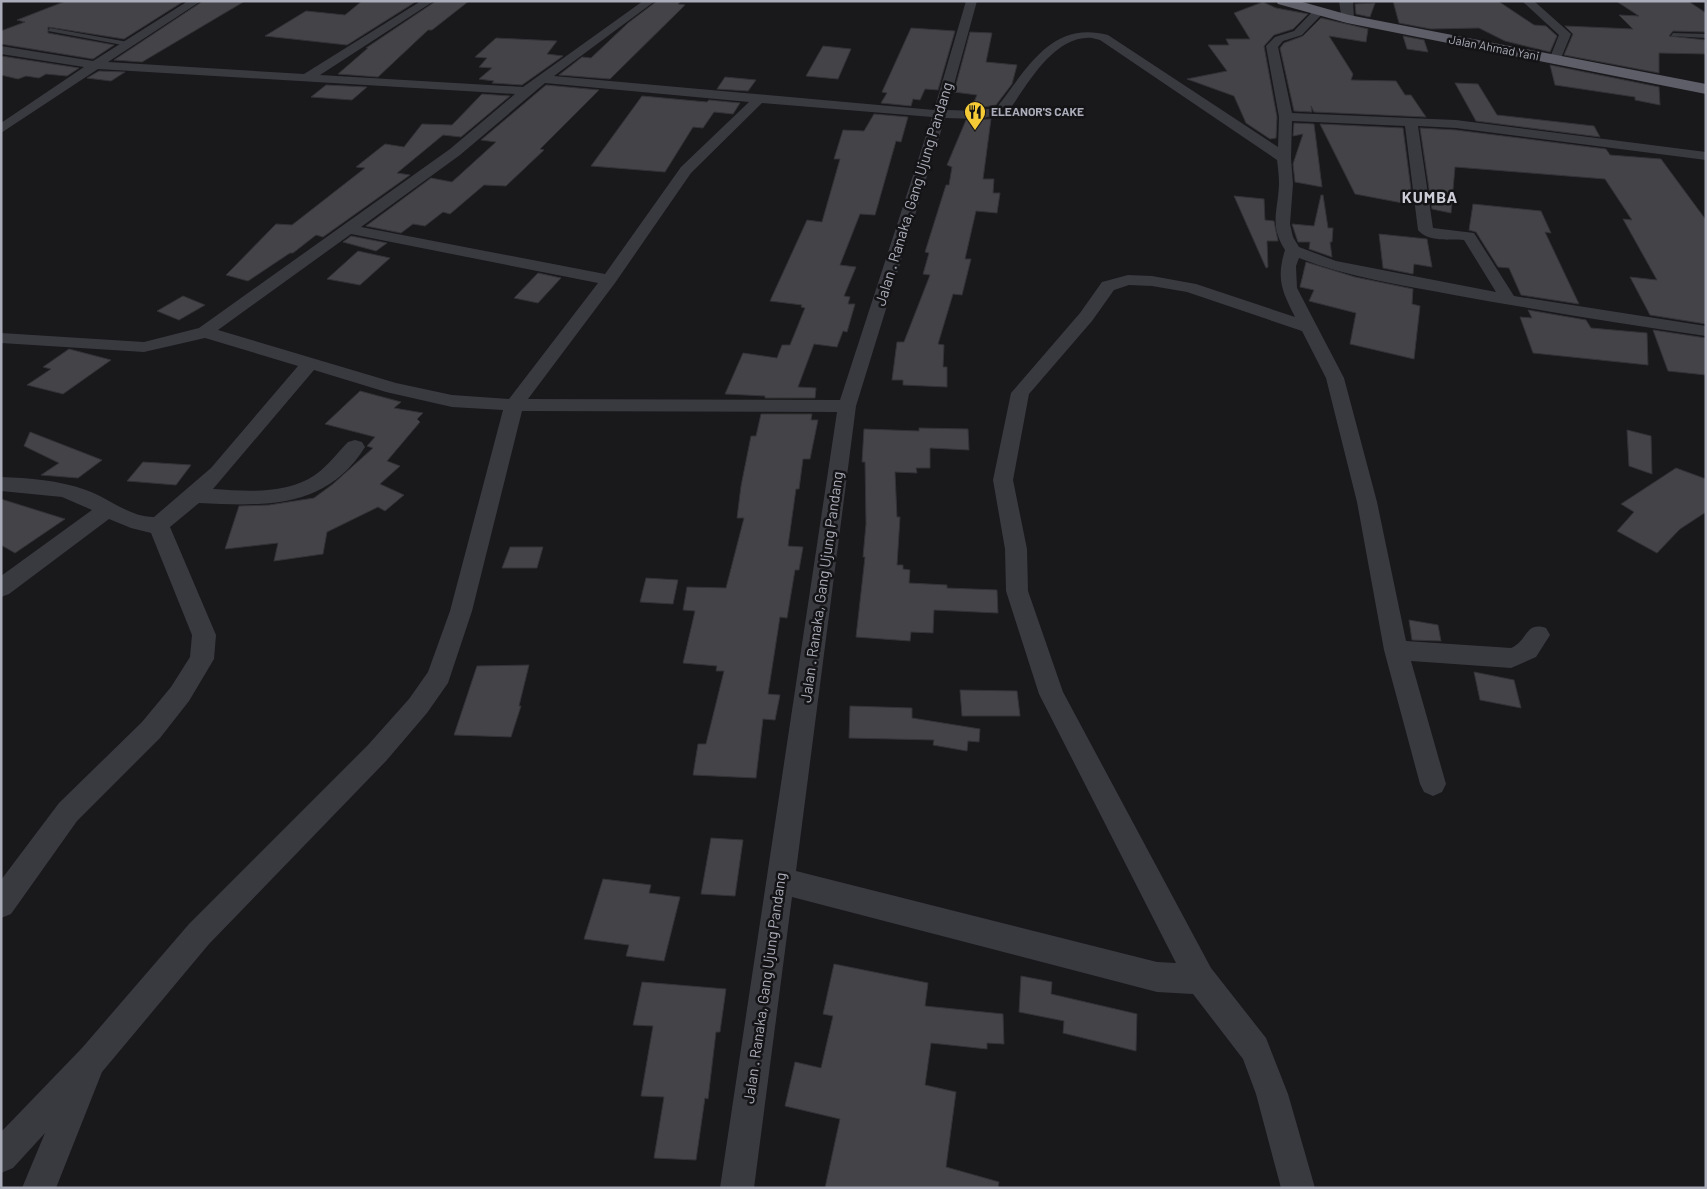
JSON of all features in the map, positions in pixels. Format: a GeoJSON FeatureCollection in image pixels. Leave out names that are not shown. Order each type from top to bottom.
{"type":"FeatureCollection","features":[{"type":"Feature","properties":{"kind":"highway","name":"Jalan Ahmad Yani"},"geometry":{"type":"LineString","coordinates":[[1283,1],[1347,19],[1706,90]]}},
{"type":"Feature","properties":{"kind":"street"},"geometry":{"type":"LineString","coordinates":[[1,129],[95,64],[196,1]]}},
{"type":"Feature","properties":{"kind":"street"},"geometry":{"type":"LineString","coordinates":[[306,78],[429,1]]}},
{"type":"Feature","properties":{"kind":"street"},"geometry":{"type":"LineString","coordinates":[[1,338],[144,347],[163,344],[205,332],[455,152],[526,91],[650,1]]}},
{"type":"Feature","properties":{"kind":"street","name":"Jalan . Ranaka, Gang Ujung Pandang"},"geometry":{"type":"LineString","coordinates":[[737,1188],[847,406],[940,113],[972,1]]}},
{"type":"Feature","properties":{"kind":"street"},"geometry":{"type":"LineString","coordinates":[[1346,1],[1347,19]]}},
{"type":"Feature","properties":{"kind":"street"},"geometry":{"type":"LineString","coordinates":[[1527,1],[1565,34],[1555,60]]}},
{"type":"Feature","properties":{"kind":"street"},"geometry":{"type":"LineString","coordinates":[[1318,12],[1298,33],[1279,39],[1272,46],[1286,117],[1284,158],[1286,184],[1282,224],[1285,236],[1293,250],[1332,266],[1640,323],[1706,331]]}},
{"type":"Feature","properties":{"kind":"street"},"geometry":{"type":"LineString","coordinates":[[542,79],[758,100],[940,113],[993,114],[1002,110],[1049,50],[1073,36],[1087,34],[1104,37],[1284,158]]}},
{"type":"Feature","properties":{"kind":"street"},"geometry":{"type":"LineString","coordinates":[[1,50],[95,64],[526,91]]}},
{"type":"Feature","properties":{"kind":"street"},"geometry":{"type":"LineString","coordinates":[[1,1156],[93,1060],[205,927],[377,753],[418,706],[439,676],[461,611],[514,405],[609,280],[686,170],[758,100]]}},
{"type":"Feature","properties":{"kind":"street"},"geometry":{"type":"LineString","coordinates":[[1286,117],[1411,121],[1504,130],[1706,156]]}},
{"type":"Feature","properties":{"kind":"street"},"geometry":{"type":"LineString","coordinates":[[1411,121],[1426,230],[1432,233],[1469,236],[1508,299]]}},
{"type":"Feature","properties":{"kind":"street"},"geometry":{"type":"LineString","coordinates":[[348,229],[609,280]]}},
{"type":"Feature","properties":{"kind":"street"},"geometry":{"type":"LineString","coordinates":[[1293,250],[1288,266],[1289,288],[1335,378],[1367,502],[1396,650],[1433,784]]}},
{"type":"Feature","properties":{"kind":"street"},"geometry":{"type":"LineString","coordinates":[[1298,1188],[1272,1094],[1255,1050],[1200,979],[1051,694],[1017,591],[1016,548],[1003,480],[1020,393],[1086,316],[1108,286],[1128,280],[1152,281],[1190,288],[1308,327]]}},
{"type":"Feature","properties":{"kind":"street"},"geometry":{"type":"LineString","coordinates":[[205,332],[393,388],[452,400],[514,405],[847,406]]}},
{"type":"Feature","properties":{"kind":"street"},"geometry":{"type":"LineString","coordinates":[[1,484],[53,488],[81,496],[106,510],[150,525],[160,525],[218,474],[309,364]]}},
{"type":"Feature","properties":{"kind":"street"},"geometry":{"type":"LineString","coordinates":[[194,496],[273,496],[298,491],[328,475],[355,448]]}},
{"type":"Feature","properties":{"kind":"street"},"geometry":{"type":"LineString","coordinates":[[1,588],[106,510]]}},
{"type":"Feature","properties":{"kind":"street"},"geometry":{"type":"LineString","coordinates":[[1,904],[68,812],[151,730],[180,694],[202,659],[204,635],[160,525]]}},
{"type":"Feature","properties":{"kind":"street"},"geometry":{"type":"LineString","coordinates":[[1396,650],[1511,658],[1523,655],[1531,648],[1538,634]]}},
{"type":"Feature","properties":{"kind":"street"},"geometry":{"type":"LineString","coordinates":[[781,881],[1157,977],[1200,979]]}},
{"type":"Feature","properties":{"kind":"street"},"geometry":{"type":"LineString","coordinates":[[39,1188],[93,1060]]}},
{"type":"Feature","properties":{"kind":"lane"},"geometry":{"type":"LineString","coordinates":[[50,30],[128,44]]}},
{"type":"Feature","properties":{"kind":"lane"},"geometry":{"type":"LineString","coordinates":[[1673,35],[1706,36]]}},
{"type":"Feature","properties":{"kind":"building"},"geometry":{"type":"Polygon","coordinates":[[[66,1],[184,1],[124,39],[48,27],[48,33],[114,45],[93,59],[1,44],[1,31],[25,22],[17,20],[66,1]]]}},
{"type":"Feature","properties":{"kind":"building"},"geometry":{"type":"Polygon","coordinates":[[[203,1],[245,1],[142,62],[114,60],[203,1]]]}},
{"type":"Feature","properties":{"kind":"building"},"geometry":{"type":"Polygon","coordinates":[[[362,1],[417,1],[347,45],[265,36],[306,11],[345,15],[362,1]]]}},
{"type":"Feature","properties":{"kind":"building"},"geometry":{"type":"Polygon","coordinates":[[[436,1],[469,1],[432,30],[428,30],[378,77],[338,74],[368,48],[366,48],[436,1]]]}},
{"type":"Feature","properties":{"kind":"building"},"geometry":{"type":"Polygon","coordinates":[[[657,1],[681,1],[678,4],[685,5],[610,79],[559,75],[582,57],[591,58],[628,23],[657,1]]]}},
{"type":"Feature","properties":{"kind":"building"},"geometry":{"type":"Polygon","coordinates":[[[1393,1],[1498,1],[1534,25],[1546,26],[1557,36],[1550,52],[1505,41],[1479,28],[1431,29],[1399,23],[1393,1]]]}},
{"type":"Feature","properties":{"kind":"building"},"geometry":{"type":"Polygon","coordinates":[[[1616,1],[1688,1],[1706,13],[1706,32],[1673,31],[1669,36],[1706,40],[1706,54],[1659,53],[1659,73],[1564,55],[1573,34],[1565,26],[1633,29],[1619,15],[1639,16],[1616,1]]]}},
{"type":"Feature","properties":{"kind":"building"},"geometry":{"type":"Polygon","coordinates":[[[1263,2],[1276,8],[1308,14],[1293,29],[1274,35],[1264,46],[1277,117],[1276,138],[1270,139],[1246,123],[1234,96],[1187,79],[1227,71],[1208,45],[1229,45],[1226,39],[1250,39],[1234,13],[1263,2]]]}},
{"type":"Feature","properties":{"kind":"building"},"geometry":{"type":"Polygon","coordinates":[[[1375,3],[1370,17],[1356,14],[1355,4],[1375,3]]]}},
{"type":"Feature","properties":{"kind":"building"},"geometry":{"type":"Polygon","coordinates":[[[1321,18],[1368,29],[1366,42],[1329,36],[1353,74],[1351,80],[1396,81],[1405,95],[1411,95],[1426,117],[1314,112],[1311,106],[1312,112],[1294,111],[1280,48],[1284,43],[1303,36],[1321,18]]]}},
{"type":"Feature","properties":{"kind":"building"},"geometry":{"type":"Polygon","coordinates":[[[911,28],[955,31],[938,90],[925,89],[920,100],[913,99],[911,106],[881,103],[887,93],[882,92],[911,28]]]}},
{"type":"Feature","properties":{"kind":"building"},"geometry":{"type":"Polygon","coordinates":[[[970,32],[992,33],[986,62],[1017,65],[1012,84],[996,105],[971,109],[977,95],[954,92],[970,32]]]}},
{"type":"Feature","properties":{"kind":"building"},"geometry":{"type":"Polygon","coordinates":[[[1403,36],[1424,40],[1428,52],[1407,49],[1403,36]]]}},
{"type":"Feature","properties":{"kind":"building"},"geometry":{"type":"Polygon","coordinates":[[[496,38],[557,41],[547,54],[563,56],[522,85],[492,83],[494,81],[479,79],[492,68],[479,67],[487,58],[475,57],[496,38]]]}},
{"type":"Feature","properties":{"kind":"building"},"geometry":{"type":"Polygon","coordinates":[[[823,46],[851,49],[838,79],[806,76],[823,46]]]}},
{"type":"Feature","properties":{"kind":"building"},"geometry":{"type":"Polygon","coordinates":[[[1,56],[79,68],[67,76],[46,74],[39,78],[26,76],[18,79],[1,75],[1,56]]]}},
{"type":"Feature","properties":{"kind":"building"},"geometry":{"type":"Polygon","coordinates":[[[1550,65],[1659,87],[1660,105],[1635,100],[1635,97],[1555,85],[1550,65]]]}},
{"type":"Feature","properties":{"kind":"building"},"geometry":{"type":"Polygon","coordinates":[[[99,71],[125,72],[111,81],[87,78],[99,71]]]}},
{"type":"Feature","properties":{"kind":"building"},"geometry":{"type":"Polygon","coordinates":[[[725,77],[756,80],[748,91],[717,89],[725,77]]]}},
{"type":"Feature","properties":{"kind":"building"},"geometry":{"type":"Polygon","coordinates":[[[1455,83],[1478,84],[1497,115],[1594,126],[1600,137],[1476,121],[1455,83]]]}},
{"type":"Feature","properties":{"kind":"building"},"geometry":{"type":"Polygon","coordinates":[[[326,85],[367,87],[352,100],[311,97],[326,85]]]}},
{"type":"Feature","properties":{"kind":"building"},"geometry":{"type":"Polygon","coordinates":[[[546,85],[599,90],[540,149],[544,150],[506,186],[484,185],[450,214],[443,212],[425,226],[413,224],[401,233],[366,226],[431,178],[452,182],[496,142],[481,140],[546,85]]]}},
{"type":"Feature","properties":{"kind":"building"},"geometry":{"type":"Polygon","coordinates":[[[482,94],[510,96],[461,137],[443,135],[397,173],[410,175],[323,237],[316,235],[293,253],[290,253],[248,281],[226,275],[276,224],[292,225],[365,168],[356,167],[385,144],[404,147],[422,124],[452,125],[482,94]]]}},
{"type":"Feature","properties":{"kind":"building"},"geometry":{"type":"Polygon","coordinates":[[[642,96],[740,103],[733,114],[714,112],[703,128],[693,127],[665,172],[591,166],[642,96]]]}},
{"type":"Feature","properties":{"kind":"building"},"geometry":{"type":"Polygon","coordinates":[[[874,114],[908,117],[901,142],[896,141],[875,215],[860,214],[840,265],[856,267],[844,296],[850,297],[848,304],[855,304],[847,332],[843,331],[837,347],[814,344],[798,387],[816,388],[815,398],[765,398],[765,396],[725,394],[743,353],[777,358],[782,345],[790,345],[805,308],[801,307],[802,305],[770,301],[807,220],[822,222],[840,159],[834,159],[843,130],[864,131],[874,114]]]}},
{"type":"Feature","properties":{"kind":"building"},"geometry":{"type":"Polygon","coordinates":[[[991,119],[983,179],[994,179],[993,193],[1000,193],[997,213],[976,211],[965,259],[971,259],[962,295],[953,294],[938,344],[944,345],[943,367],[947,367],[947,387],[903,385],[903,380],[892,380],[897,342],[904,342],[930,275],[923,274],[929,253],[925,252],[946,185],[949,185],[952,167],[947,165],[966,120],[991,119]]]}},
{"type":"Feature","properties":{"kind":"building"},"geometry":{"type":"Polygon","coordinates":[[[1294,123],[1314,124],[1322,187],[1295,182],[1293,164],[1303,134],[1293,136],[1294,123]]]}},
{"type":"Feature","properties":{"kind":"building"},"geometry":{"type":"Polygon","coordinates":[[[1320,124],[1403,128],[1413,205],[1355,194],[1320,124]]]}},
{"type":"Feature","properties":{"kind":"building"},"geometry":{"type":"Polygon","coordinates":[[[1420,128],[1456,130],[1606,149],[1610,155],[1661,159],[1706,220],[1706,324],[1650,315],[1630,277],[1657,280],[1623,219],[1632,220],[1605,179],[1455,167],[1451,213],[1432,209],[1420,128]]]}},
{"type":"Feature","properties":{"kind":"building"},"geometry":{"type":"Polygon","coordinates":[[[1321,195],[1323,195],[1328,228],[1333,228],[1332,242],[1330,242],[1332,257],[1309,249],[1310,242],[1298,242],[1292,224],[1314,226],[1321,195]]]}},
{"type":"Feature","properties":{"kind":"building"},"geometry":{"type":"Polygon","coordinates":[[[1234,196],[1264,199],[1265,220],[1274,221],[1278,241],[1267,241],[1268,267],[1266,268],[1234,196]]]}},
{"type":"Feature","properties":{"kind":"building"},"geometry":{"type":"Polygon","coordinates":[[[1473,204],[1541,211],[1551,233],[1545,232],[1579,304],[1521,295],[1509,268],[1498,267],[1476,232],[1469,230],[1473,204]]]}},
{"type":"Feature","properties":{"kind":"building"},"geometry":{"type":"Polygon","coordinates":[[[1379,234],[1427,239],[1432,267],[1414,264],[1413,274],[1383,268],[1379,234]]]}},
{"type":"Feature","properties":{"kind":"building"},"geometry":{"type":"Polygon","coordinates":[[[351,236],[387,243],[376,251],[343,242],[351,236]]]}},
{"type":"Feature","properties":{"kind":"building"},"geometry":{"type":"Polygon","coordinates":[[[358,251],[390,258],[360,285],[327,279],[358,251]]]}},
{"type":"Feature","properties":{"kind":"building"},"geometry":{"type":"Polygon","coordinates":[[[1306,262],[1355,277],[1413,289],[1412,304],[1420,306],[1414,359],[1350,344],[1356,313],[1309,301],[1314,290],[1300,287],[1306,262]]]}},
{"type":"Feature","properties":{"kind":"building"},"geometry":{"type":"Polygon","coordinates":[[[538,273],[561,278],[538,303],[514,298],[538,273]]]}},
{"type":"Feature","properties":{"kind":"building"},"geometry":{"type":"Polygon","coordinates":[[[183,296],[205,305],[179,320],[157,311],[183,296]]]}},
{"type":"Feature","properties":{"kind":"building"},"geometry":{"type":"Polygon","coordinates":[[[1528,310],[1586,320],[1591,328],[1647,333],[1648,365],[1533,353],[1520,317],[1532,318],[1528,310]]]}},
{"type":"Feature","properties":{"kind":"building"},"geometry":{"type":"Polygon","coordinates":[[[1653,330],[1706,338],[1706,375],[1668,371],[1653,330]]]}},
{"type":"Feature","properties":{"kind":"building"},"geometry":{"type":"Polygon","coordinates":[[[69,349],[111,360],[63,394],[27,385],[51,369],[43,367],[69,349]]]}},
{"type":"Feature","properties":{"kind":"building"},"geometry":{"type":"Polygon","coordinates":[[[360,391],[401,402],[394,408],[423,413],[417,419],[420,422],[387,461],[400,466],[380,484],[404,495],[385,511],[378,507],[327,532],[323,554],[274,561],[278,543],[225,549],[239,506],[269,505],[314,498],[333,484],[373,448],[367,446],[375,437],[325,424],[360,391]]]}},
{"type":"Feature","properties":{"kind":"building"},"geometry":{"type":"Polygon","coordinates":[[[761,414],[812,414],[811,420],[818,420],[810,459],[803,459],[799,489],[796,489],[788,546],[803,547],[799,570],[795,570],[787,618],[780,617],[768,694],[780,695],[775,720],[763,719],[756,778],[693,775],[698,744],[706,744],[724,671],[716,671],[717,666],[683,663],[695,611],[683,610],[687,587],[726,588],[744,518],[737,518],[751,436],[756,436],[761,414]]]}},
{"type":"Feature","properties":{"kind":"building"},"geometry":{"type":"Polygon","coordinates":[[[919,428],[968,429],[969,450],[930,448],[930,468],[916,468],[917,473],[895,472],[897,517],[900,517],[897,565],[903,565],[903,569],[910,570],[909,583],[947,585],[947,588],[997,590],[998,613],[934,610],[933,633],[911,632],[910,641],[856,637],[865,557],[863,557],[866,524],[865,462],[862,462],[864,429],[919,431],[919,428]]]}},
{"type":"Feature","properties":{"kind":"building"},"geometry":{"type":"Polygon","coordinates":[[[1627,430],[1651,436],[1652,474],[1629,466],[1627,430]]]}},
{"type":"Feature","properties":{"kind":"building"},"geometry":{"type":"Polygon","coordinates":[[[30,432],[102,460],[78,478],[41,475],[59,463],[24,446],[30,432]]]}},
{"type":"Feature","properties":{"kind":"building"},"geometry":{"type":"Polygon","coordinates":[[[143,462],[191,465],[176,485],[127,481],[143,462]]]}},
{"type":"Feature","properties":{"kind":"building"},"geometry":{"type":"Polygon","coordinates":[[[1676,468],[1706,479],[1706,512],[1680,529],[1657,553],[1617,531],[1634,512],[1621,504],[1676,468]]]}},
{"type":"Feature","properties":{"kind":"building"},"geometry":{"type":"Polygon","coordinates":[[[1,499],[65,519],[15,553],[1,545],[1,499]]]}},
{"type":"Feature","properties":{"kind":"building"},"geometry":{"type":"Polygon","coordinates":[[[510,547],[543,547],[537,568],[502,568],[510,547]]]}},
{"type":"Feature","properties":{"kind":"building"},"geometry":{"type":"Polygon","coordinates":[[[646,578],[678,580],[673,604],[640,602],[646,578]]]}},
{"type":"Feature","properties":{"kind":"building"},"geometry":{"type":"Polygon","coordinates":[[[1409,620],[1438,625],[1441,641],[1412,640],[1409,620]]]}},
{"type":"Feature","properties":{"kind":"building"},"geometry":{"type":"Polygon","coordinates":[[[529,665],[519,706],[521,706],[511,737],[454,735],[477,666],[529,665]]]}},
{"type":"Feature","properties":{"kind":"building"},"geometry":{"type":"Polygon","coordinates":[[[1474,672],[1514,680],[1521,708],[1480,700],[1474,672]]]}},
{"type":"Feature","properties":{"kind":"building"},"geometry":{"type":"Polygon","coordinates":[[[960,690],[1017,691],[1020,716],[962,716],[960,690]]]}},
{"type":"Feature","properties":{"kind":"building"},"geometry":{"type":"Polygon","coordinates":[[[850,706],[912,708],[912,718],[980,729],[979,742],[968,741],[967,751],[933,745],[934,740],[849,738],[850,706]]]}},
{"type":"Feature","properties":{"kind":"building"},"geometry":{"type":"Polygon","coordinates":[[[711,838],[743,840],[735,896],[701,894],[711,838]]]}},
{"type":"Feature","properties":{"kind":"building"},"geometry":{"type":"Polygon","coordinates":[[[603,879],[651,885],[649,893],[680,897],[664,961],[626,956],[629,945],[584,939],[603,879]]]}},
{"type":"Feature","properties":{"kind":"building"},"geometry":{"type":"Polygon","coordinates":[[[834,964],[928,983],[925,1006],[1003,1014],[1004,1044],[987,1043],[987,1049],[931,1043],[925,1085],[956,1092],[946,1167],[999,1182],[998,1188],[825,1188],[840,1119],[785,1106],[795,1062],[821,1068],[833,1016],[823,1014],[834,964]]]}},
{"type":"Feature","properties":{"kind":"building"},"geometry":{"type":"Polygon","coordinates":[[[1021,976],[1052,982],[1051,994],[1137,1014],[1136,1051],[1063,1033],[1064,1021],[1019,1012],[1021,976]]]}},
{"type":"Feature","properties":{"kind":"building"},"geometry":{"type":"Polygon","coordinates":[[[642,982],[726,989],[720,1032],[716,1032],[708,1099],[705,1098],[696,1160],[654,1158],[664,1097],[641,1096],[653,1026],[633,1025],[642,982]]]}},
{"type":"Feature","properties":{"kind":"place","name":"ELEANOR'S CAKE"},"geometry":{"type":"Point","coordinates":[975,131]}},
{"type":"Feature","properties":{"kind":"district","name":"KUMBA"},"geometry":{"type":"Point","coordinates":[1430,197]}}]}
